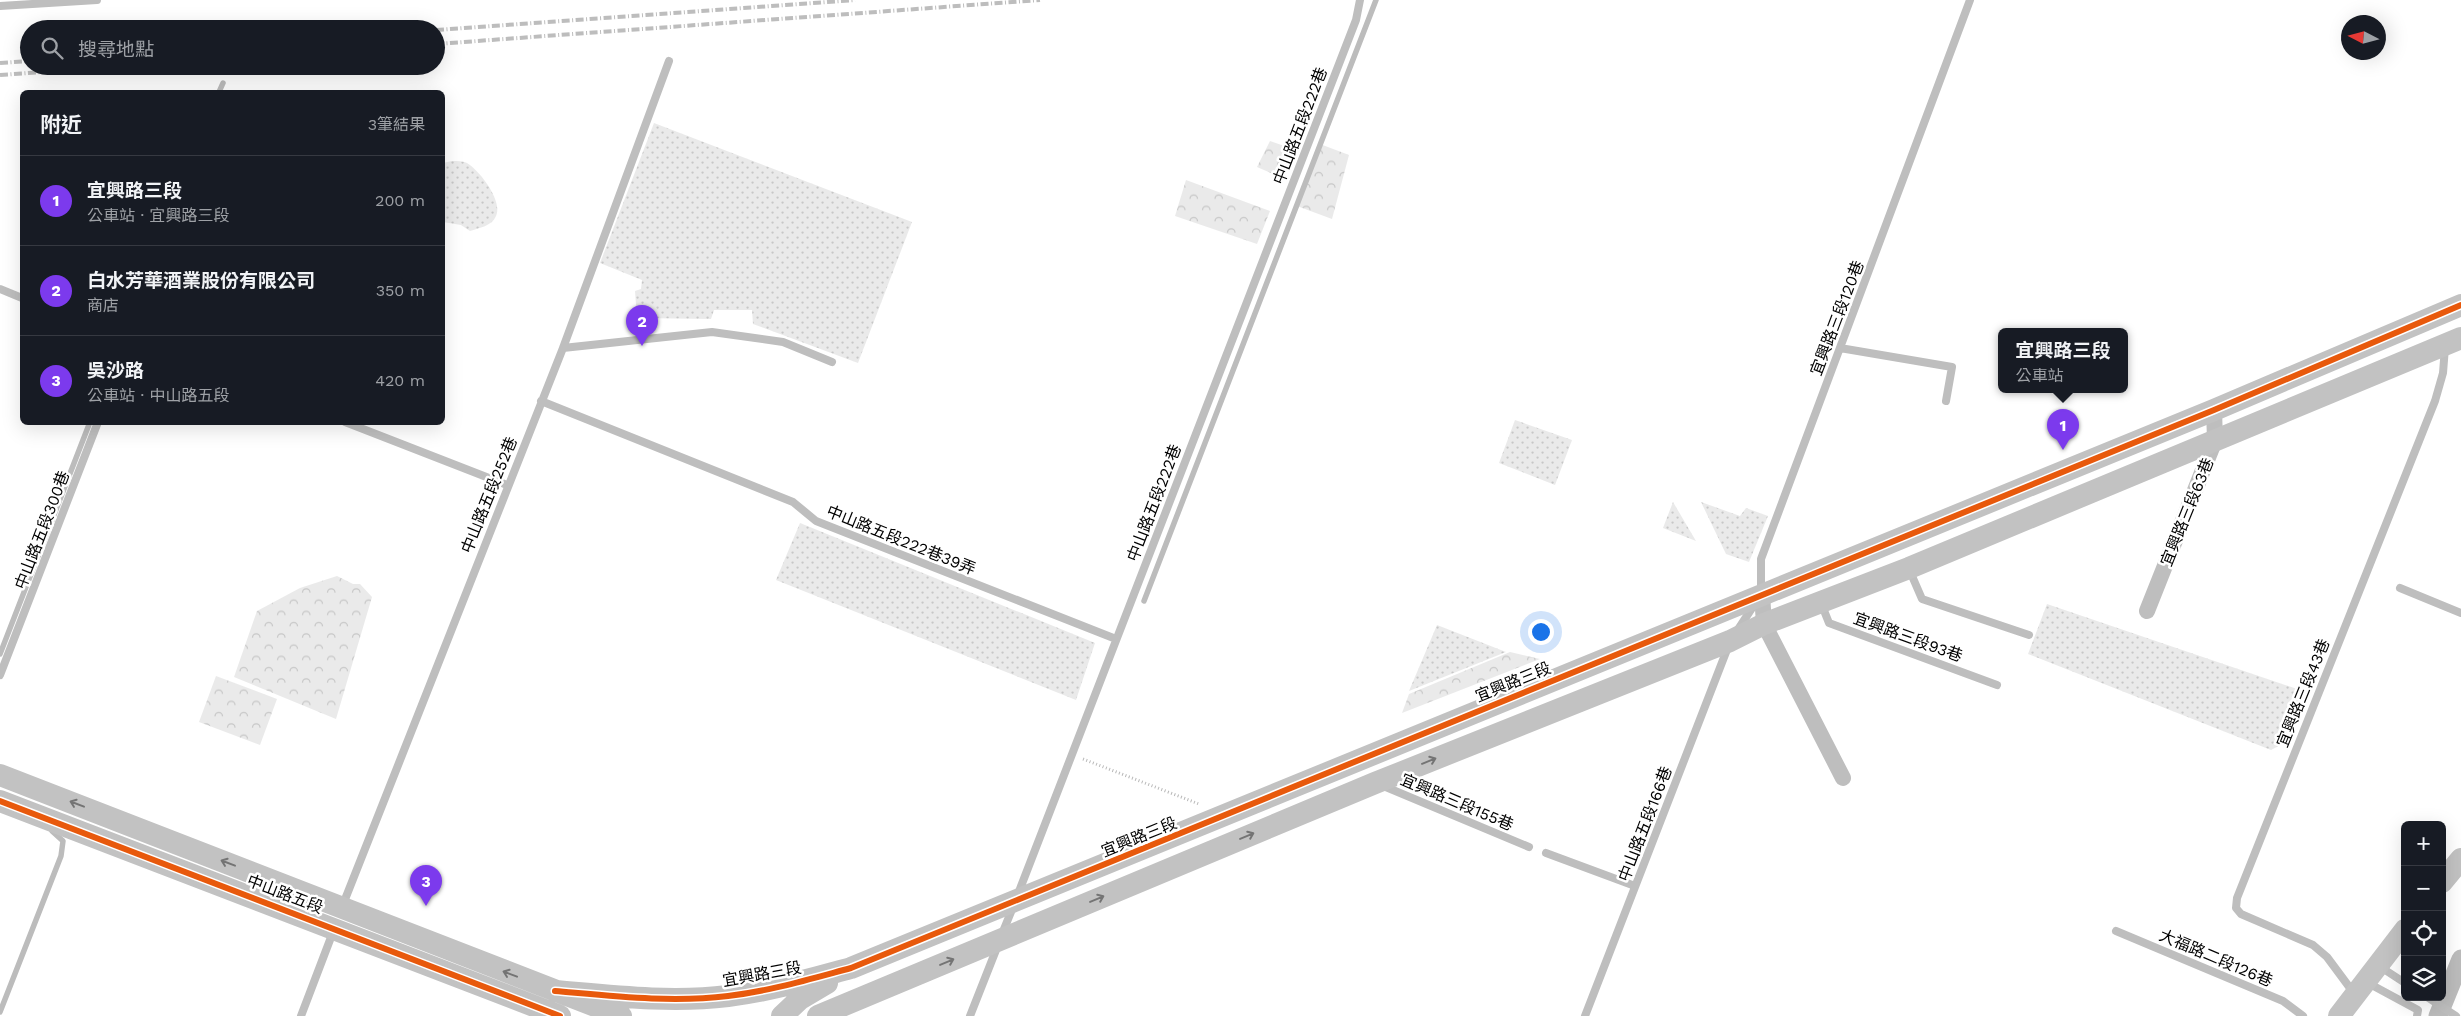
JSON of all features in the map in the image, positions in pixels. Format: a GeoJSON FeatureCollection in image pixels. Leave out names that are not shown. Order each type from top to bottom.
{"type":"FeatureCollection","features":[{"type":"Feature","properties":{"kind":"street","name":"宜興路三段"},"geometry":{"type":"LineString","coordinates":[[555,991],[631,998],[727,996],[786,986],[851,968],[1014,903],[1762,594],[2214,410],[2461,306]]}},
{"type":"Feature","properties":{"kind":"street"},"geometry":{"type":"LineString","coordinates":[[818,1016],[1375,783],[1730,641],[1764,624],[1909,568],[2453,342]]}},
{"type":"Feature","properties":{"kind":"street","name":"宜興路三段63巷"},"geometry":{"type":"LineString","coordinates":[[2147,611],[2215,440],[2214,410]]}},
{"type":"Feature","properties":{"kind":"street"},"geometry":{"type":"LineString","coordinates":[[1762,594],[1764,624],[1843,778]]}},
{"type":"Feature","properties":{"kind":"street","name":"中山路五段"},"geometry":{"type":"LineString","coordinates":[[0,775],[338,918],[560,1016]]}},
{"type":"Feature","properties":{"kind":"street","name":"中山路五段"},"geometry":{"type":"LineString","coordinates":[[0,801],[555,991],[621,1016]]}},
{"type":"Feature","properties":{"kind":"street"},"geometry":{"type":"LineString","coordinates":[[2446,877],[2461,859]]}},
{"type":"Feature","properties":{"kind":"street"},"geometry":{"type":"LineString","coordinates":[[2339,1016],[2401,935]]}},
{"type":"Feature","properties":{"kind":"street","name":"宜興路三段"},"geometry":{"type":"LineString","coordinates":[[782,1016],[800,999],[851,968]]}},
{"type":"Feature","properties":{"kind":"street"},"geometry":{"type":"LineString","coordinates":[[863,1016],[878,1000],[902,982]]}},
{"type":"Feature","properties":{"kind":"lane"},"geometry":{"type":"LineString","coordinates":[[0,6],[97,0]]}},
{"type":"Feature","properties":{"kind":"lane","name":"中山路五段222巷"},"geometry":{"type":"LineString","coordinates":[[970,1016],[1356,20],[1360,0]]}},
{"type":"Feature","properties":{"kind":"lane","name":"宜興路三段120巷"},"geometry":{"type":"LineString","coordinates":[[1762,594],[1761,559],[1970,0]]}},
{"type":"Feature","properties":{"kind":"lane","name":"中山路五段252巷"},"geometry":{"type":"LineString","coordinates":[[301,1016],[563,348],[669,61]]}},
{"type":"Feature","properties":{"kind":"lane"},"geometry":{"type":"LineString","coordinates":[[0,289],[20,297]]}},
{"type":"Feature","properties":{"kind":"lane"},"geometry":{"type":"LineString","coordinates":[[563,348],[712,332],[783,342],[832,362]]}},
{"type":"Feature","properties":{"kind":"lane","name":"宜興路三段43巷"},"geometry":{"type":"LineString","coordinates":[[2366,980],[2327,957],[2313,945],[2241,914],[2236,908],[2237,898],[2435,401],[2453,342]]}},
{"type":"Feature","properties":{"kind":"lane"},"geometry":{"type":"LineString","coordinates":[[1840,348],[1952,366],[1946,401]]}},
{"type":"Feature","properties":{"kind":"lane","name":"中山路五段222巷39弄"},"geometry":{"type":"LineString","coordinates":[[541,401],[793,502],[816,521],[1116,639]]}},
{"type":"Feature","properties":{"kind":"lane","name":"中山路五段300巷"},"geometry":{"type":"LineString","coordinates":[[0,674],[97,425]]}},
{"type":"Feature","properties":{"kind":"lane"},"geometry":{"type":"LineString","coordinates":[[352,425],[508,485]]}},
{"type":"Feature","properties":{"kind":"lane"},"geometry":{"type":"LineString","coordinates":[[1909,568],[1922,599],[2029,635]]}},
{"type":"Feature","properties":{"kind":"lane"},"geometry":{"type":"LineString","coordinates":[[2400,588],[2461,613]]}},
{"type":"Feature","properties":{"kind":"lane"},"geometry":{"type":"LineString","coordinates":[[1730,641],[1762,594]]}},
{"type":"Feature","properties":{"kind":"lane","name":"宜興路三段93巷"},"geometry":{"type":"LineString","coordinates":[[1821,603],[1829,623],[1997,685]]}},
{"type":"Feature","properties":{"kind":"lane","name":"中山路五段166巷"},"geometry":{"type":"LineString","coordinates":[[1585,1016],[1730,641]]}},
{"type":"Feature","properties":{"kind":"lane","name":"宜興路三段155巷"},"geometry":{"type":"LineString","coordinates":[[1375,783],[1529,847]]}},
{"type":"Feature","properties":{"kind":"lane"},"geometry":{"type":"LineString","coordinates":[[1546,853],[1635,886]]}},
{"type":"Feature","properties":{"kind":"lane","name":"大福路二段126巷"},"geometry":{"type":"LineString","coordinates":[[2116,931],[2283,1002],[2303,1016]]}},
{"type":"Feature","properties":{"kind":"lane"},"geometry":{"type":"LineString","coordinates":[[2366,980],[2401,982]]}},
{"type":"Feature","properties":{"kind":"lane"},"geometry":{"type":"LineString","coordinates":[[2366,980],[2418,1010],[2417,1016]]}},
{"type":"Feature","properties":{"kind":"lane"},"geometry":{"type":"LineString","coordinates":[[2433,1001],[2454,1015]]}},
{"type":"Feature","properties":{"kind":"path"},"geometry":{"type":"LineString","coordinates":[[1072,754],[1227,815]]}},
{"type":"Feature","properties":{"kind":"green space"},"geometry":{"type":"Polygon","coordinates":[[[654,123],[912,222],[858,363],[753,324],[752,310],[714,310],[711,319],[637,318],[635,291],[641,289],[642,280],[600,263],[654,123]]]}},
{"type":"Feature","properties":{"kind":"green space"},"geometry":{"type":"Polygon","coordinates":[[[1270,141],[1293,149],[1280,177],[1257,167],[1270,141]]]}},
{"type":"Feature","properties":{"kind":"green space"},"geometry":{"type":"Polygon","coordinates":[[[1320,144],[1349,155],[1332,219],[1297,206],[1320,144]]]}},
{"type":"Feature","properties":{"kind":"green space"},"geometry":{"type":"Polygon","coordinates":[[[462,161],[467,163],[484,179],[496,203],[496,216],[492,222],[470,231],[461,225],[445,222],[445,163],[462,161]]]}},
{"type":"Feature","properties":{"kind":"green space"},"geometry":{"type":"Polygon","coordinates":[[[1186,180],[1270,211],[1257,244],[1175,216],[1186,180]]]}},
{"type":"Feature","properties":{"kind":"green space"},"geometry":{"type":"Polygon","coordinates":[[[1515,420],[1572,440],[1555,485],[1499,463],[1515,420]]]}},
{"type":"Feature","properties":{"kind":"green space"},"geometry":{"type":"Polygon","coordinates":[[[1673,502],[1696,541],[1663,528],[1673,502]]]}},
{"type":"Feature","properties":{"kind":"green space"},"geometry":{"type":"Polygon","coordinates":[[[1701,502],[1740,516],[1746,508],[1768,516],[1749,562],[1726,554],[1701,502]]]}},
{"type":"Feature","properties":{"kind":"green space"},"geometry":{"type":"Polygon","coordinates":[[[800,523],[1095,643],[1076,700],[776,580],[800,523]]]}},
{"type":"Feature","properties":{"kind":"green space"},"geometry":{"type":"Polygon","coordinates":[[[337,576],[353,584],[360,584],[372,597],[336,719],[234,677],[257,611],[300,588],[337,576]]]}},
{"type":"Feature","properties":{"kind":"green space"},"geometry":{"type":"Polygon","coordinates":[[[2047,604],[2306,692],[2284,743],[2271,750],[2028,654],[2047,604]]]}},
{"type":"Feature","properties":{"kind":"green space"},"geometry":{"type":"Polygon","coordinates":[[[1437,625],[1506,652],[1409,691],[1437,625]]]}},
{"type":"Feature","properties":{"kind":"green space"},"geometry":{"type":"Polygon","coordinates":[[[1510,652],[1540,659],[1402,713],[1409,694],[1510,652]]]}},
{"type":"Feature","properties":{"kind":"green space"},"geometry":{"type":"Polygon","coordinates":[[[216,676],[277,699],[260,745],[199,722],[216,676]]]}},
{"type":"Feature","properties":{"kind":"waterway"},"geometry":{"type":"LineString","coordinates":[[1144,601],[1376,0]]}},
{"type":"Feature","properties":{"kind":"waterway"},"geometry":{"type":"LineString","coordinates":[[220,90],[223,83]]}},
{"type":"Feature","properties":{"kind":"waterway"},"geometry":{"type":"LineString","coordinates":[[0,654],[89,425]]}},
{"type":"Feature","properties":{"kind":"waterway"},"geometry":{"type":"LineString","coordinates":[[0,1012],[61,856],[63,841],[52,831]]}},
{"type":"Feature","properties":{"kind":"waterway"},"geometry":{"type":"LineString","coordinates":[[2438,1016],[2461,959]]}},
{"type":"Feature","properties":{"kind":"railway"},"geometry":{"type":"LineString","coordinates":[[445,29],[855,0]]}},
{"type":"Feature","properties":{"kind":"railway"},"geometry":{"type":"LineString","coordinates":[[445,43],[1040,0]]}},
{"type":"Feature","properties":{"kind":"railway"},"geometry":{"type":"LineString","coordinates":[[0,63],[20,62]]}},
{"type":"Feature","properties":{"kind":"railway"},"geometry":{"type":"LineString","coordinates":[[0,75],[20,74]]}},
{"type":"Feature","properties":{"kind":"cycle path"},"geometry":{"type":"LineString","coordinates":[[555,991],[641,998],[707,998],[759,991],[851,968],[2214,410],[2461,305]]}},
{"type":"Feature","properties":{"kind":"cycle path"},"geometry":{"type":"LineString","coordinates":[[0,801],[560,1016]]}},
{"type":"Feature","properties":{"kind":"place","name":"白水芳華酒業股份有限公司"},"geometry":{"type":"Point","coordinates":[642,346]}},
{"type":"Feature","properties":{"kind":"place","name":"宜興路三段"},"geometry":{"type":"Point","coordinates":[2063,450]}},
{"type":"Feature","properties":{"kind":"place","name":"吳沙路"},"geometry":{"type":"Point","coordinates":[426,906]}}]}
